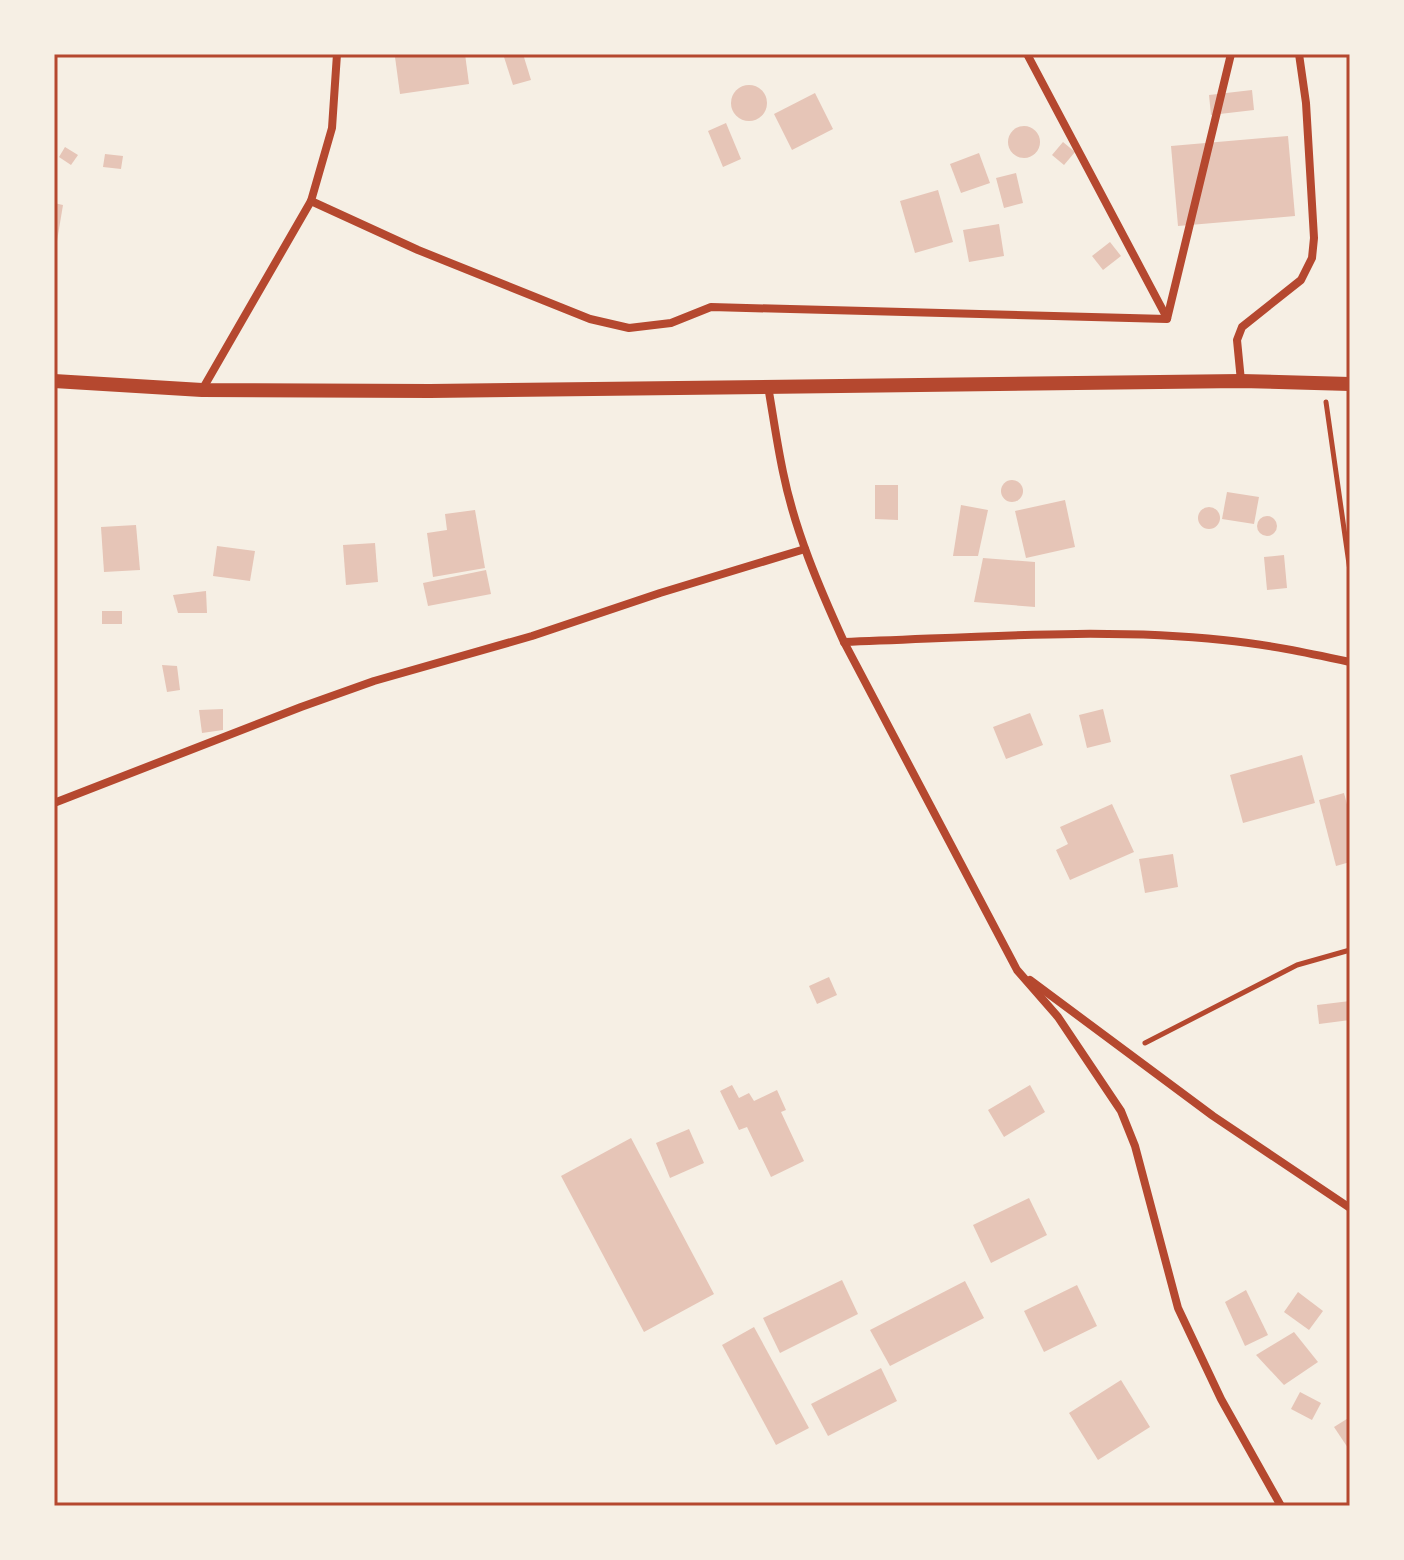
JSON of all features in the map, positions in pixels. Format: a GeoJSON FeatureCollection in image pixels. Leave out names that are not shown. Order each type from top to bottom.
{"type":"FeatureCollection","features":[{"type":"Feature","properties":{"kind":"street"},"geometry":{"type":"LineString","coordinates":[[202,390],[311,201],[332,128],[337,54]]}},
{"type":"Feature","properties":{"kind":"street"},"geometry":{"type":"LineString","coordinates":[[1027,54],[1167,319]]}},
{"type":"Feature","properties":{"kind":"street"},"geometry":{"type":"LineString","coordinates":[[1167,319],[1231,54]]}},
{"type":"Feature","properties":{"kind":"street"},"geometry":{"type":"LineString","coordinates":[[1241,381],[1237,340],[1242,327],[1301,280],[1312,258],[1314,238],[1307,118],[1299,54]]}},
{"type":"Feature","properties":{"kind":"street"},"geometry":{"type":"LineString","coordinates":[[311,201],[418,250],[590,319],[629,328],[671,323],[711,307],[1167,319]]}},
{"type":"Feature","properties":{"kind":"street"},"geometry":{"type":"LineString","coordinates":[[54,381],[202,390],[430,391],[1241,381],[1350,384]]}},
{"type":"Feature","properties":{"kind":"street"},"geometry":{"type":"LineString","coordinates":[[768,386],[783,474],[805,549],[844,642],[1017,970],[1058,1017],[1121,1111],[1135,1146],[1178,1308],[1221,1399],[1281,1506]]}},
{"type":"Feature","properties":{"kind":"street"},"geometry":{"type":"LineString","coordinates":[[54,803],[374,681],[532,636],[805,549]]}},
{"type":"Feature","properties":{"kind":"street"},"geometry":{"type":"LineString","coordinates":[[844,642],[1065,635],[1150,636],[1223,640],[1350,662]]}},
{"type":"Feature","properties":{"kind":"street"},"geometry":{"type":"LineString","coordinates":[[1017,970],[1225,1125],[1350,1208]]}},
{"type":"Feature","properties":{"kind":"path"},"geometry":{"type":"LineString","coordinates":[[1323,384],[1350,571]]}},
{"type":"Feature","properties":{"kind":"path"},"geometry":{"type":"LineString","coordinates":[[1126,1052],[1297,965],[1350,950]]}},
{"type":"Feature","properties":{"kind":"building"},"geometry":{"type":"Polygon","coordinates":[[[465,54],[469,84],[400,94],[395,57],[465,54]]]}},
{"type":"Feature","properties":{"kind":"building"},"geometry":{"type":"Polygon","coordinates":[[[523,54],[531,80],[513,85],[504,57],[523,54]]]}},
{"type":"Feature","properties":{"kind":"building"},"geometry":{"type":"Polygon","coordinates":[[[749,85],[762,90],[767,103],[762,116],[749,121],[736,116],[731,103],[736,90],[749,85]]]}},
{"type":"Feature","properties":{"kind":"building"},"geometry":{"type":"Polygon","coordinates":[[[1252,90],[1254,110],[1211,115],[1209,95],[1252,90]]]}},
{"type":"Feature","properties":{"kind":"building"},"geometry":{"type":"Polygon","coordinates":[[[815,93],[833,129],[792,150],[774,114],[815,93]]]}},
{"type":"Feature","properties":{"kind":"building"},"geometry":{"type":"Polygon","coordinates":[[[726,123],[741,159],[723,167],[708,131],[726,123]]]}},
{"type":"Feature","properties":{"kind":"building"},"geometry":{"type":"Polygon","coordinates":[[[1024,126],[1035,131],[1040,142],[1035,153],[1024,158],[1013,153],[1008,142],[1013,131],[1024,126]]]}},
{"type":"Feature","properties":{"kind":"building"},"geometry":{"type":"Polygon","coordinates":[[[1288,136],[1295,216],[1178,226],[1171,146],[1288,136]]]}},
{"type":"Feature","properties":{"kind":"building"},"geometry":{"type":"Polygon","coordinates":[[[1063,142],[1075,152],[1064,165],[1052,155],[1063,142]]]}},
{"type":"Feature","properties":{"kind":"building"},"geometry":{"type":"Polygon","coordinates":[[[65,147],[78,155],[71,165],[59,157],[65,147]]]}},
{"type":"Feature","properties":{"kind":"building"},"geometry":{"type":"Polygon","coordinates":[[[979,153],[990,183],[961,193],[950,164],[979,153]]]}},
{"type":"Feature","properties":{"kind":"building"},"geometry":{"type":"Polygon","coordinates":[[[105,154],[123,156],[121,169],[103,167],[105,154]]]}},
{"type":"Feature","properties":{"kind":"building"},"geometry":{"type":"Polygon","coordinates":[[[1016,173],[1023,203],[1004,208],[996,178],[1016,173]]]}},
{"type":"Feature","properties":{"kind":"building"},"geometry":{"type":"Polygon","coordinates":[[[938,190],[953,242],[915,253],[900,201],[938,190]]]}},
{"type":"Feature","properties":{"kind":"building"},"geometry":{"type":"Polygon","coordinates":[[[54,203],[63,205],[57,241],[54,240],[54,203]]]}},
{"type":"Feature","properties":{"kind":"building"},"geometry":{"type":"Polygon","coordinates":[[[999,224],[1004,256],[969,262],[963,230],[999,224]]]}},
{"type":"Feature","properties":{"kind":"building"},"geometry":{"type":"Polygon","coordinates":[[[1110,242],[1121,256],[1103,270],[1092,256],[1110,242]]]}},
{"type":"Feature","properties":{"kind":"building"},"geometry":{"type":"Polygon","coordinates":[[[1012,480],[1020,483],[1023,491],[1020,499],[1012,502],[1004,499],[1001,491],[1004,483],[1012,480]]]}},
{"type":"Feature","properties":{"kind":"building"},"geometry":{"type":"Polygon","coordinates":[[[875,485],[898,485],[898,520],[875,519],[875,485]]]}},
{"type":"Feature","properties":{"kind":"building"},"geometry":{"type":"Polygon","coordinates":[[[1227,492],[1259,497],[1254,524],[1222,519],[1227,492]]]}},
{"type":"Feature","properties":{"kind":"building"},"geometry":{"type":"Polygon","coordinates":[[[1065,500],[1075,547],[1026,558],[1015,511],[1065,500]]]}},
{"type":"Feature","properties":{"kind":"building"},"geometry":{"type":"Polygon","coordinates":[[[961,505],[988,510],[978,556],[953,556],[961,505]]]}},
{"type":"Feature","properties":{"kind":"building"},"geometry":{"type":"Polygon","coordinates":[[[1209,507],[1217,510],[1220,518],[1217,526],[1209,529],[1201,526],[1198,518],[1201,510],[1209,507]]]}},
{"type":"Feature","properties":{"kind":"building"},"geometry":{"type":"Polygon","coordinates":[[[475,510],[485,568],[433,577],[427,533],[447,530],[445,514],[475,510]]]}},
{"type":"Feature","properties":{"kind":"building"},"geometry":{"type":"Polygon","coordinates":[[[1267,516],[1274,519],[1277,526],[1274,533],[1267,536],[1260,533],[1257,526],[1260,519],[1267,516]]]}},
{"type":"Feature","properties":{"kind":"building"},"geometry":{"type":"Polygon","coordinates":[[[136,525],[140,570],[104,572],[101,527],[136,525]]]}},
{"type":"Feature","properties":{"kind":"building"},"geometry":{"type":"Polygon","coordinates":[[[375,543],[378,582],[346,585],[343,545],[375,543]]]}},
{"type":"Feature","properties":{"kind":"building"},"geometry":{"type":"Polygon","coordinates":[[[217,546],[255,551],[250,581],[213,576],[217,546]]]}},
{"type":"Feature","properties":{"kind":"building"},"geometry":{"type":"Polygon","coordinates":[[[1284,555],[1287,588],[1267,590],[1264,557],[1284,555]]]}},
{"type":"Feature","properties":{"kind":"building"},"geometry":{"type":"Polygon","coordinates":[[[983,558],[1035,562],[1035,607],[974,602],[983,558]]]}},
{"type":"Feature","properties":{"kind":"building"},"geometry":{"type":"Polygon","coordinates":[[[486,570],[491,594],[428,606],[423,583],[486,570]]]}},
{"type":"Feature","properties":{"kind":"building"},"geometry":{"type":"Polygon","coordinates":[[[206,591],[207,613],[178,613],[173,595],[206,591]]]}},
{"type":"Feature","properties":{"kind":"building"},"geometry":{"type":"Polygon","coordinates":[[[102,611],[122,611],[122,624],[102,624],[102,611]]]}},
{"type":"Feature","properties":{"kind":"building"},"geometry":{"type":"Polygon","coordinates":[[[162,665],[177,666],[180,690],[167,692],[162,665]]]}},
{"type":"Feature","properties":{"kind":"building"},"geometry":{"type":"Polygon","coordinates":[[[223,709],[223,730],[202,733],[199,710],[223,709]]]}},
{"type":"Feature","properties":{"kind":"building"},"geometry":{"type":"Polygon","coordinates":[[[1103,709],[1111,742],[1087,748],[1079,715],[1103,709]]]}},
{"type":"Feature","properties":{"kind":"building"},"geometry":{"type":"Polygon","coordinates":[[[1030,713],[1043,745],[1006,759],[993,727],[1030,713]]]}},
{"type":"Feature","properties":{"kind":"building"},"geometry":{"type":"Polygon","coordinates":[[[1302,755],[1315,803],[1243,823],[1230,775],[1302,755]]]}},
{"type":"Feature","properties":{"kind":"building"},"geometry":{"type":"Polygon","coordinates":[[[1344,793],[1350,816],[1350,862],[1336,866],[1319,800],[1344,793]]]}},
{"type":"Feature","properties":{"kind":"building"},"geometry":{"type":"Polygon","coordinates":[[[1112,804],[1134,852],[1070,880],[1056,850],[1068,844],[1060,827],[1112,804]]]}},
{"type":"Feature","properties":{"kind":"building"},"geometry":{"type":"Polygon","coordinates":[[[1173,854],[1178,887],[1145,893],[1139,859],[1173,854]]]}},
{"type":"Feature","properties":{"kind":"building"},"geometry":{"type":"Polygon","coordinates":[[[829,977],[837,995],[817,1004],[809,986],[829,977]]]}},
{"type":"Feature","properties":{"kind":"building"},"geometry":{"type":"Polygon","coordinates":[[[1350,1001],[1350,1020],[1319,1024],[1317,1005],[1350,1001]]]}},
{"type":"Feature","properties":{"kind":"building"},"geometry":{"type":"Polygon","coordinates":[[[732,1085],[739,1098],[749,1093],[754,1101],[777,1090],[786,1110],[781,1112],[804,1161],[771,1177],[747,1127],[739,1130],[720,1091],[732,1085]]]}},
{"type":"Feature","properties":{"kind":"building"},"geometry":{"type":"Polygon","coordinates":[[[1030,1085],[1045,1112],[1004,1137],[988,1110],[1030,1085]]]}},
{"type":"Feature","properties":{"kind":"building"},"geometry":{"type":"Polygon","coordinates":[[[689,1129],[704,1163],[670,1178],[656,1143],[689,1129]]]}},
{"type":"Feature","properties":{"kind":"building"},"geometry":{"type":"Polygon","coordinates":[[[631,1138],[714,1294],[644,1332],[561,1176],[631,1138]]]}},
{"type":"Feature","properties":{"kind":"building"},"geometry":{"type":"Polygon","coordinates":[[[1029,1198],[1047,1235],[991,1263],[973,1225],[1029,1198]]]}},
{"type":"Feature","properties":{"kind":"building"},"geometry":{"type":"Polygon","coordinates":[[[842,1280],[858,1314],[780,1353],[763,1318],[842,1280]]]}},
{"type":"Feature","properties":{"kind":"building"},"geometry":{"type":"Polygon","coordinates":[[[965,1281],[984,1318],[890,1366],[870,1330],[965,1281]]]}},
{"type":"Feature","properties":{"kind":"building"},"geometry":{"type":"Polygon","coordinates":[[[1077,1285],[1097,1326],[1044,1352],[1024,1311],[1077,1285]]]}},
{"type":"Feature","properties":{"kind":"building"},"geometry":{"type":"Polygon","coordinates":[[[1246,1290],[1268,1335],[1245,1346],[1225,1302],[1246,1290]]]}},
{"type":"Feature","properties":{"kind":"building"},"geometry":{"type":"Polygon","coordinates":[[[1298,1292],[1323,1311],[1309,1330],[1284,1312],[1298,1292]]]}},
{"type":"Feature","properties":{"kind":"building"},"geometry":{"type":"Polygon","coordinates":[[[754,1327],[809,1428],[776,1445],[722,1345],[754,1327]]]}},
{"type":"Feature","properties":{"kind":"building"},"geometry":{"type":"Polygon","coordinates":[[[1294,1332],[1318,1362],[1284,1385],[1256,1355],[1294,1332]]]}},
{"type":"Feature","properties":{"kind":"building"},"geometry":{"type":"Polygon","coordinates":[[[881,1368],[897,1401],[828,1436],[811,1404],[881,1368]]]}},
{"type":"Feature","properties":{"kind":"building"},"geometry":{"type":"Polygon","coordinates":[[[1121,1380],[1150,1427],[1098,1460],[1069,1413],[1121,1380]]]}},
{"type":"Feature","properties":{"kind":"building"},"geometry":{"type":"Polygon","coordinates":[[[1300,1392],[1321,1403],[1312,1420],[1291,1409],[1300,1392]]]}},
{"type":"Feature","properties":{"kind":"building"},"geometry":{"type":"Polygon","coordinates":[[[1350,1417],[1350,1451],[1334,1427],[1350,1417]]]}}]}
